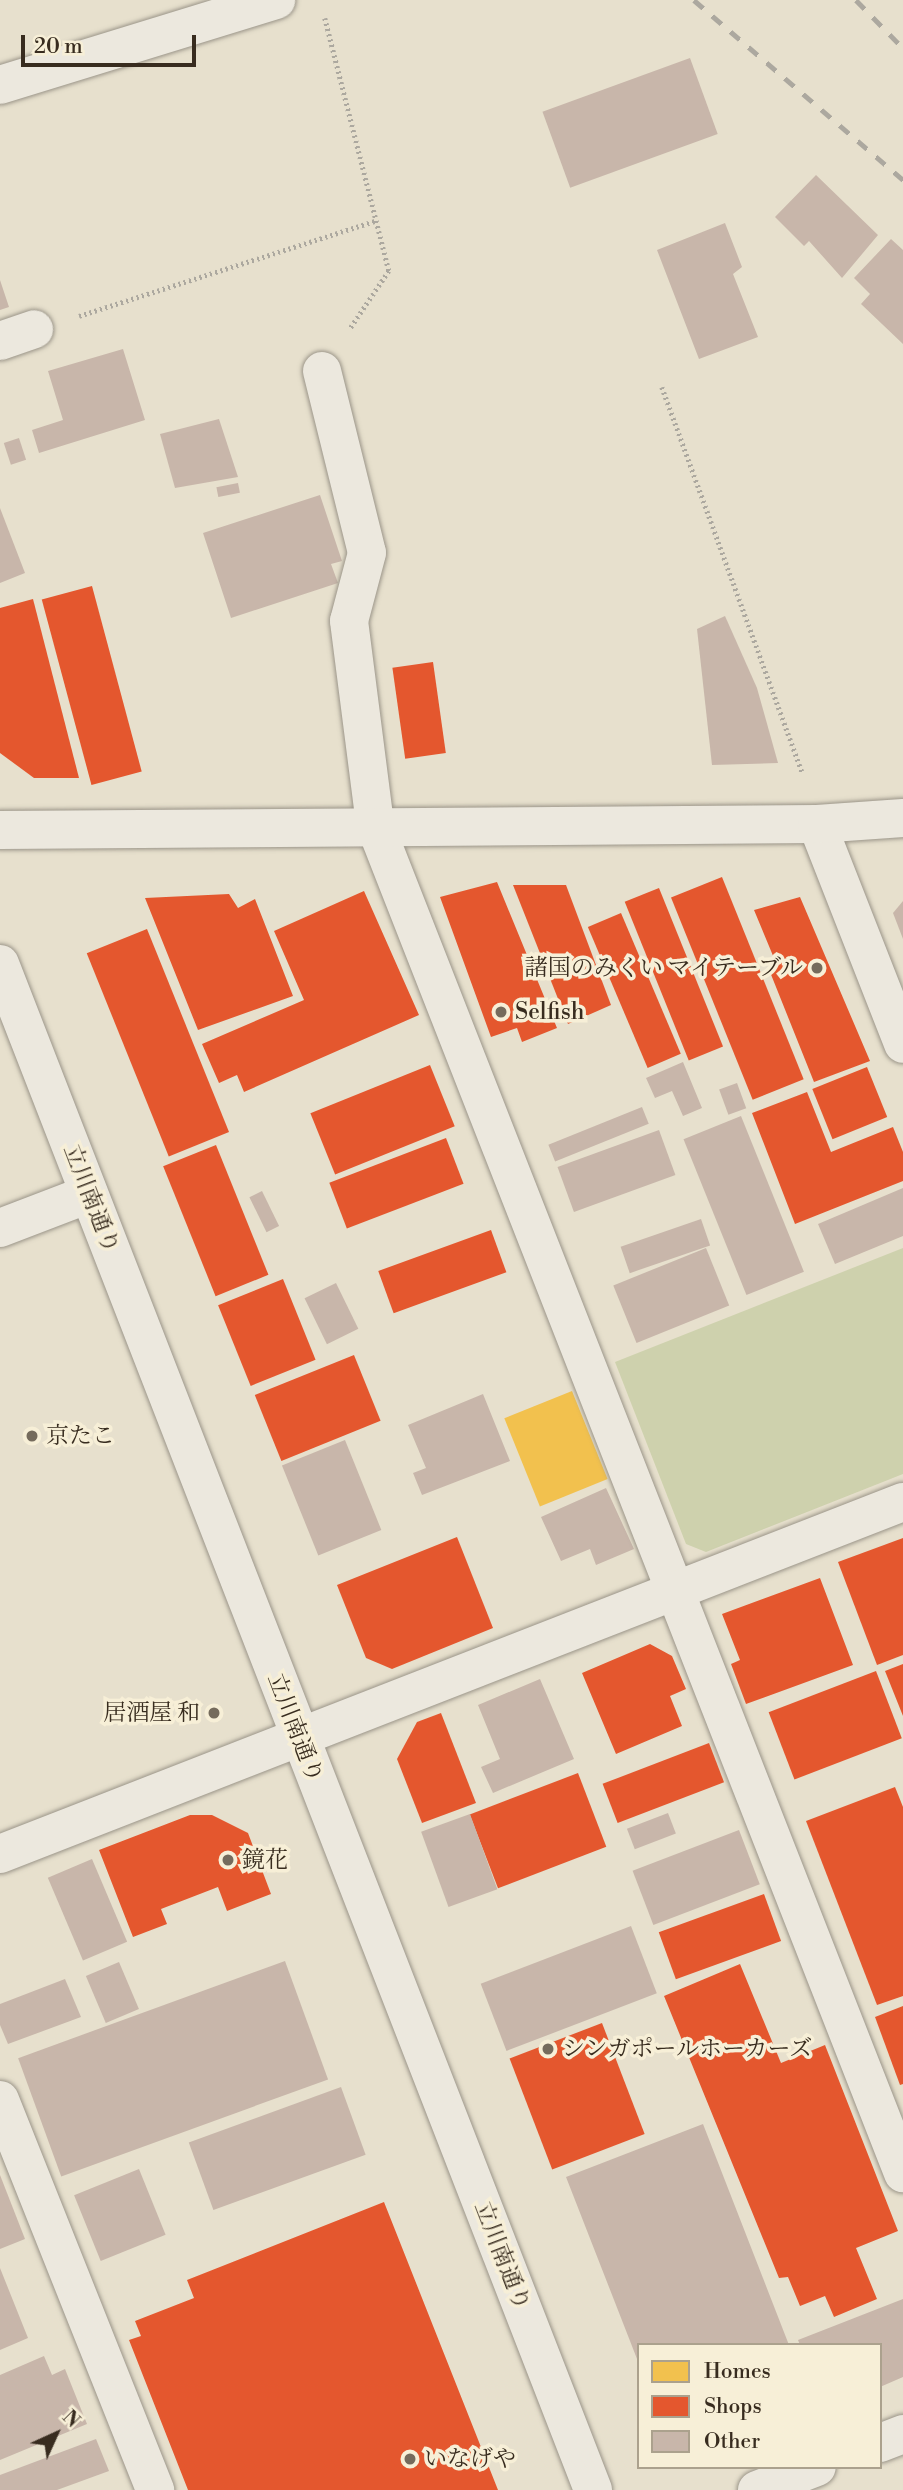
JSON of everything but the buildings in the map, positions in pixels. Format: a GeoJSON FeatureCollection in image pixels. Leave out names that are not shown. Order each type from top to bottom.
{"type":"FeatureCollection","features":[{"type":"Feature","properties":{"kind":"street"},"geometry":{"type":"LineString","coordinates":[[0,85],[276,0]]}},
{"type":"Feature","properties":{"kind":"street"},"geometry":{"type":"LineString","coordinates":[[322,371],[367,553],[349,621],[375,825],[678,1591],[903,2173]]}},
{"type":"Feature","properties":{"kind":"street"},"geometry":{"type":"LineString","coordinates":[[0,830],[375,825],[817,824],[903,818]]}},
{"type":"Feature","properties":{"kind":"street"},"geometry":{"type":"LineString","coordinates":[[817,824],[903,1044]]}},
{"type":"Feature","properties":{"kind":"street","name":"立川南通り"},"geometry":{"type":"LineString","coordinates":[[0,964],[298,1737],[593,2490]]}},
{"type":"Feature","properties":{"kind":"street"},"geometry":{"type":"LineString","coordinates":[[0,1228],[89,1194]]}},
{"type":"Feature","properties":{"kind":"street"},"geometry":{"type":"LineString","coordinates":[[0,1854],[903,1502]]}},
{"type":"Feature","properties":{"kind":"street"},"geometry":{"type":"LineString","coordinates":[[0,2100],[155,2490]]}},
{"type":"Feature","properties":{"kind":"street"},"geometry":{"type":"LineString","coordinates":[[882,2442],[903,2434]]}},
{"type":"Feature","properties":{"kind":"street"},"geometry":{"type":"LineString","coordinates":[[757,2490],[812,2469]]}},
{"type":"Feature","properties":{"kind":"path"},"geometry":{"type":"LineString","coordinates":[[322,371],[388,271],[324,13]]}},
{"type":"Feature","properties":{"kind":"path"},"geometry":{"type":"LineString","coordinates":[[17,335],[182,286],[375,221]]}},
{"type":"Feature","properties":{"kind":"path"},"geometry":{"type":"LineString","coordinates":[[662,387],[801,766],[817,824]]}},
{"type":"Feature","properties":{"kind":"green space"},"geometry":{"type":"Polygon","coordinates":[[[903,1248],[903,1474],[706,1552],[686,1544],[615,1362],[903,1248]]]}},
{"type":"Feature","properties":{"kind":"railway"},"geometry":{"type":"LineString","coordinates":[[694,0],[903,180]]}},
{"type":"Feature","properties":{"kind":"railway"},"geometry":{"type":"LineString","coordinates":[[856,0],[903,48]]}},
{"type":"Feature","properties":{"kind":"place","name":"諸国のみくい マイテーブル"},"geometry":{"type":"Point","coordinates":[817,968]}},
{"type":"Feature","properties":{"kind":"place","name":"Selfish"},"geometry":{"type":"Point","coordinates":[501,1012]}},
{"type":"Feature","properties":{"kind":"place","name":"京たこ"},"geometry":{"type":"Point","coordinates":[32,1436]}},
{"type":"Feature","properties":{"kind":"place","name":"居酒屋 和"},"geometry":{"type":"Point","coordinates":[214,1713]}},
{"type":"Feature","properties":{"kind":"place","name":"鏡花"},"geometry":{"type":"Point","coordinates":[228,1860]}},
{"type":"Feature","properties":{"kind":"place","name":"シンガポールホーカーズ"},"geometry":{"type":"Point","coordinates":[548,2049]}},
{"type":"Feature","properties":{"kind":"place","name":"いなげや"},"geometry":{"type":"Point","coordinates":[410,2459]}}]}
